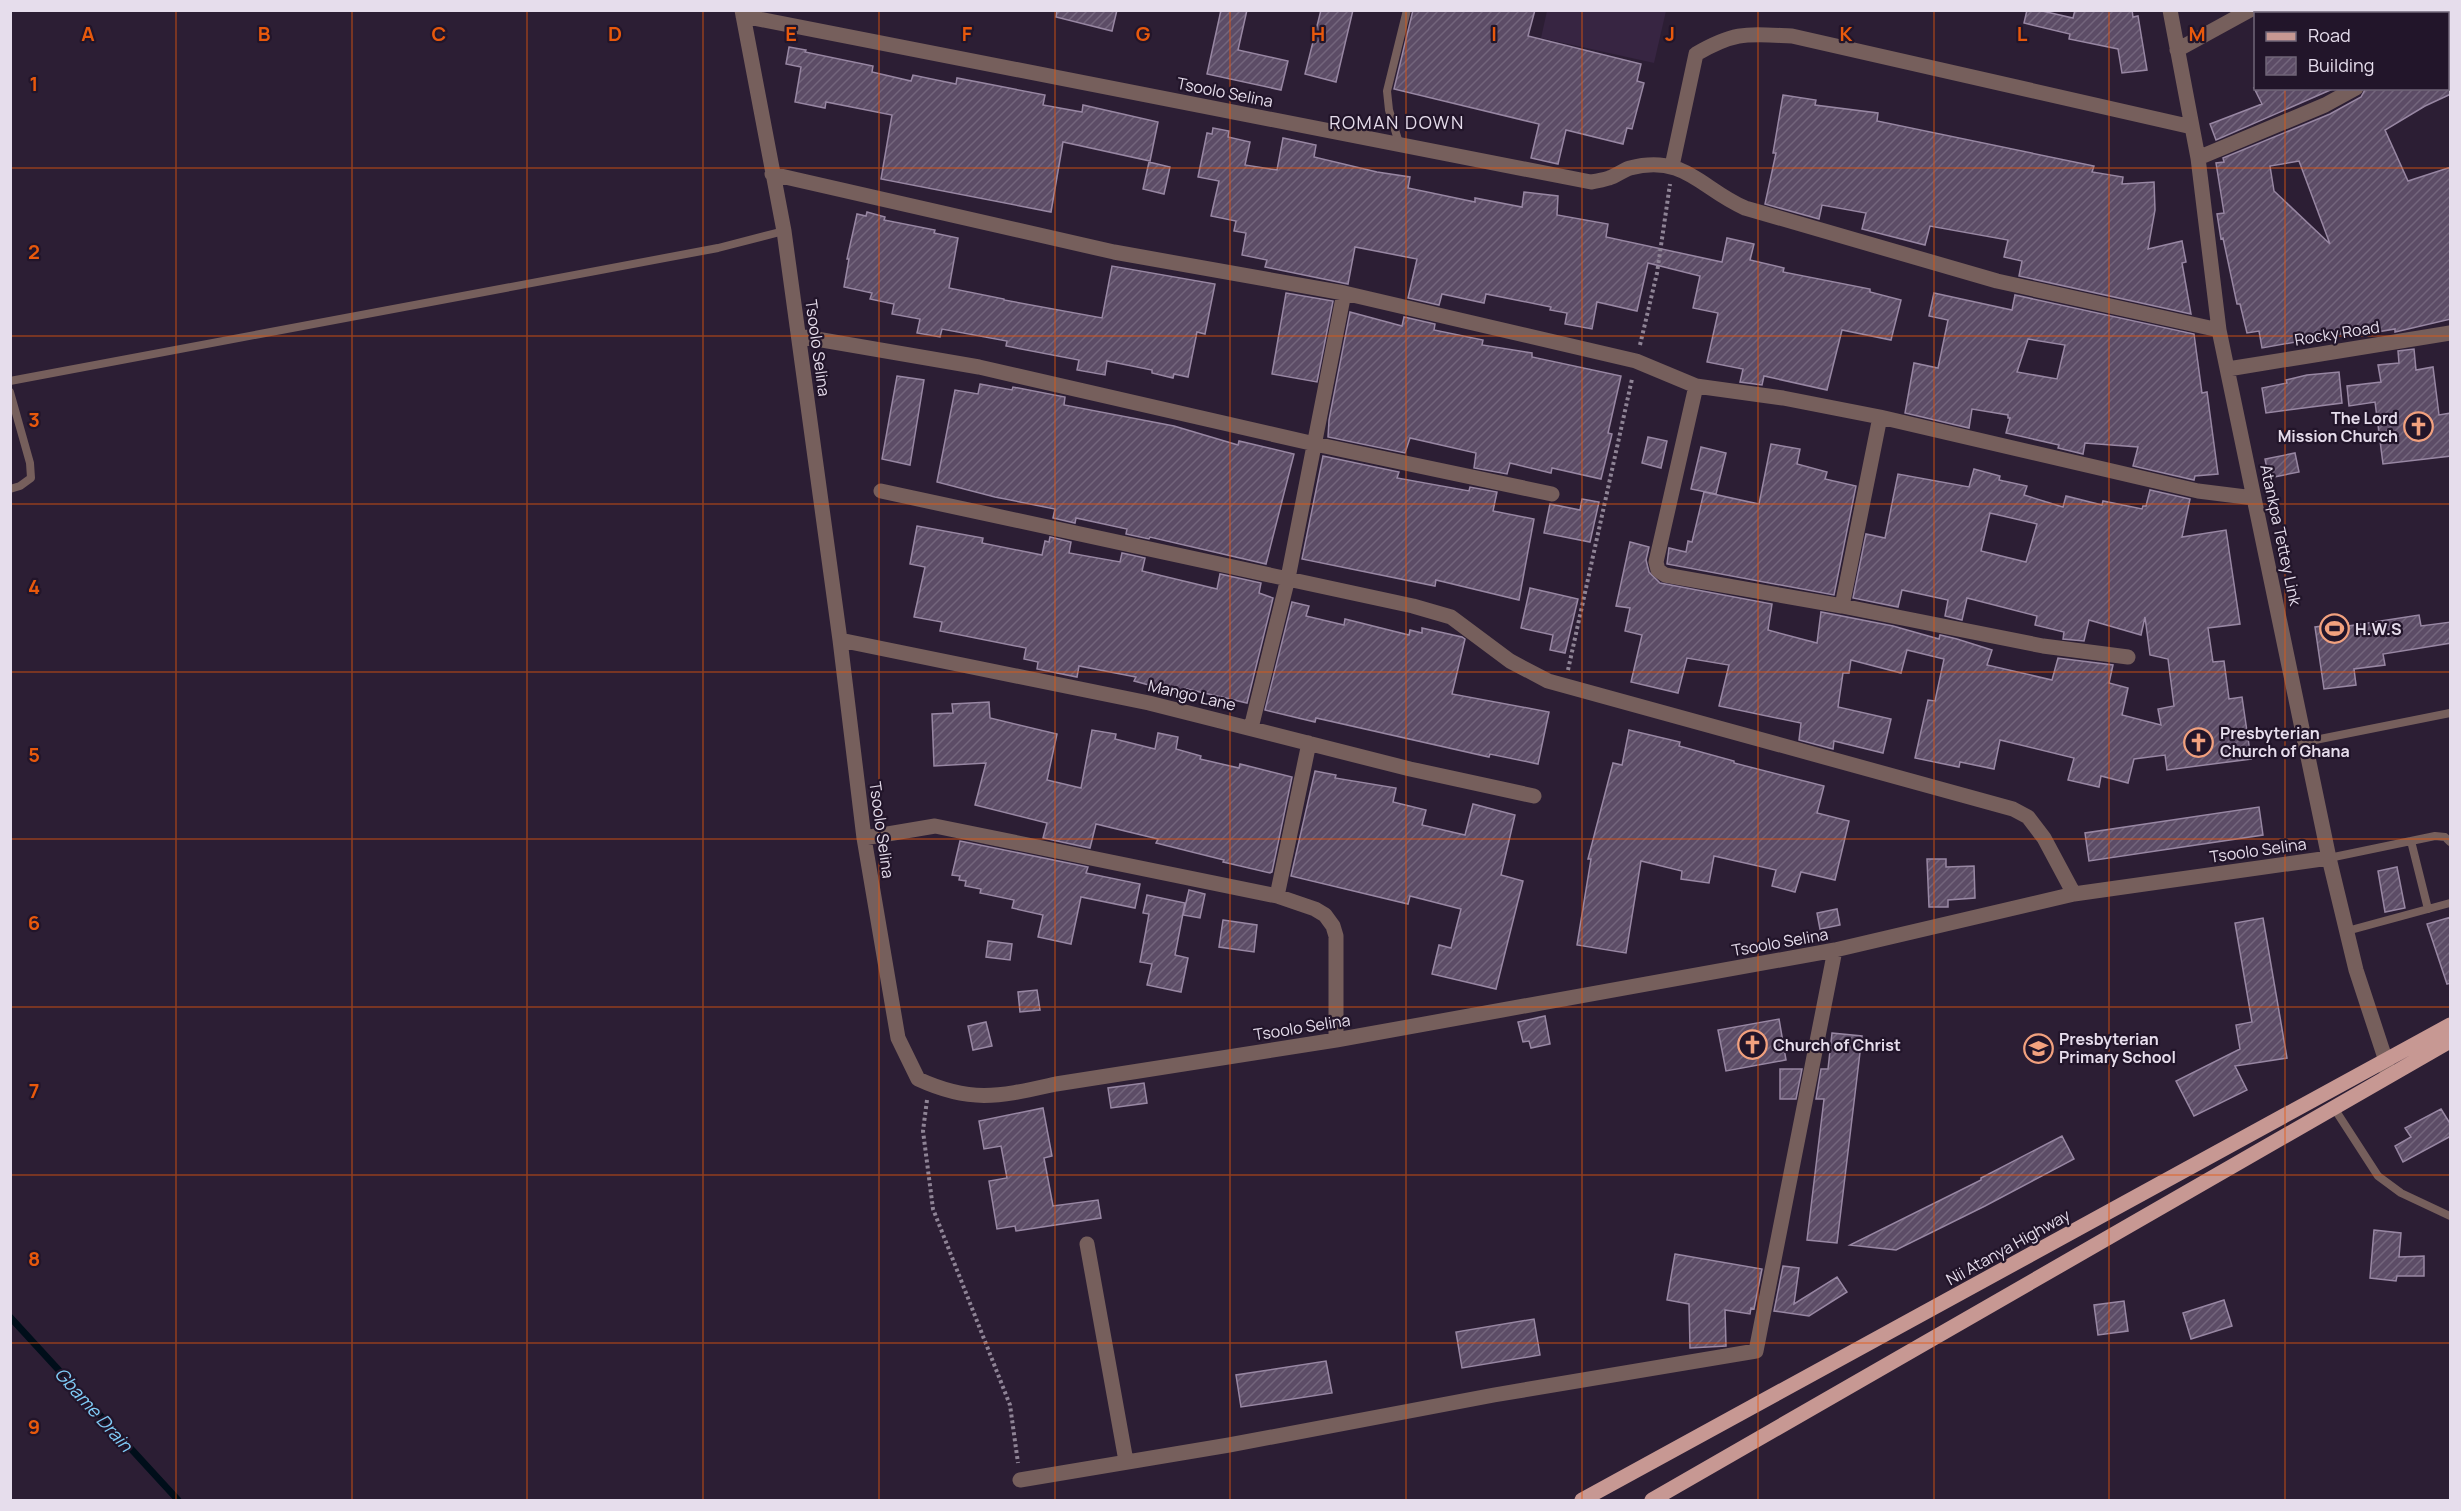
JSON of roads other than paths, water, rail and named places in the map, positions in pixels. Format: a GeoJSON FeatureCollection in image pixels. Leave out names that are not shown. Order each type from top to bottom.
{"type":"FeatureCollection","features":[{"type":"Feature","properties":{"kind":"main road","name":"Nii Atanya Highway"},"geometry":{"type":"LineString","coordinates":[[1582,1500],[2387,1069],[2451,1025]]}},
{"type":"Feature","properties":{"kind":"main road"},"geometry":{"type":"LineString","coordinates":[[1652,1500],[2334,1108],[2387,1069],[2451,1041]]}},
{"type":"Feature","properties":{"kind":"street","name":"Atankpa Tettey Link"},"geometry":{"type":"LineString","coordinates":[[2170,10],[2198,158],[2219,330],[2329,858],[2356,970],[2387,1069]]}},
{"type":"Feature","properties":{"kind":"street"},"geometry":{"type":"LineString","coordinates":[[2177,50],[2250,10]]}},
{"type":"Feature","properties":{"kind":"street","name":"Tsoolo Selina"},"geometry":{"type":"LineString","coordinates":[[1672,166],[1630,168],[1610,178],[1591,182],[743,13],[784,231],[840,640],[864,838],[898,1038],[918,1079],[955,1093],[975,1097],[1015,1093],[1056,1084],[1336,1040],[1834,950],[2074,894],[2329,858]]}},
{"type":"Feature","properties":{"kind":"street"},"geometry":{"type":"LineString","coordinates":[[2192,128],[1792,36],[1744,34],[1720,40],[1696,54],[1672,166],[1705,182],[1724,199],[1745,208],[1997,281],[2219,330]]}},
{"type":"Feature","properties":{"kind":"street"},"geometry":{"type":"LineString","coordinates":[[2198,158],[2325,105],[2352,90]]}},
{"type":"Feature","properties":{"kind":"street"},"geometry":{"type":"LineString","coordinates":[[772,174],[1114,252],[1344,293],[1636,361],[1696,386],[1783,398],[1880,417],[2198,491],[2254,498]]}},
{"type":"Feature","properties":{"kind":"street"},"geometry":{"type":"LineString","coordinates":[[1251,728],[1288,578],[1344,293]]}},
{"type":"Feature","properties":{"kind":"street","name":"Rocky Road"},"geometry":{"type":"LineString","coordinates":[[2228,369],[2451,333]]}},
{"type":"Feature","properties":{"kind":"street"},"geometry":{"type":"LineString","coordinates":[[799,336],[979,367],[1315,444],[1552,494]]}},
{"type":"Feature","properties":{"kind":"street"},"geometry":{"type":"LineString","coordinates":[[1696,386],[1656,562],[1658,570],[1665,575],[1842,606],[2043,646],[2128,657]]}},
{"type":"Feature","properties":{"kind":"street"},"geometry":{"type":"LineString","coordinates":[[1842,606],[1880,417]]}},
{"type":"Feature","properties":{"kind":"street"},"geometry":{"type":"LineString","coordinates":[[881,491],[1288,578],[1413,606],[1451,617],[1510,661],[1548,681],[2013,809],[2028,817],[2044,838],[2074,894]]}},
{"type":"Feature","properties":{"kind":"street","name":"Mango Lane"},"geometry":{"type":"LineString","coordinates":[[840,640],[1149,703],[1410,769],[1534,796]]}},
{"type":"Feature","properties":{"kind":"street"},"geometry":{"type":"LineString","coordinates":[[1278,896],[1309,742]]}},
{"type":"Feature","properties":{"kind":"street"},"geometry":{"type":"LineString","coordinates":[[864,838],[935,826],[1278,896],[1315,909],[1325,915],[1333,926],[1336,936],[1336,1040]]}},
{"type":"Feature","properties":{"kind":"street"},"geometry":{"type":"LineString","coordinates":[[1020,1479],[1251,1441],[1494,1395],[1756,1351],[1834,950]]}},
{"type":"Feature","properties":{"kind":"street"},"geometry":{"type":"LineString","coordinates":[[1087,1244],[1126,1461]]}},
{"type":"Feature","properties":{"kind":"lane"},"geometry":{"type":"LineString","coordinates":[[1399,143],[1389,110],[1387,91],[1407,10]]}},
{"type":"Feature","properties":{"kind":"lane"},"geometry":{"type":"LineString","coordinates":[[10,381],[718,248],[784,231]]}},
{"type":"Feature","properties":{"kind":"lane"},"geometry":{"type":"LineString","coordinates":[[10,392],[30,463],[31,478],[20,486],[10,489]]}},
{"type":"Feature","properties":{"kind":"lane"},"geometry":{"type":"LineString","coordinates":[[2305,742],[2451,713]]}},
{"type":"Feature","properties":{"kind":"lane"},"geometry":{"type":"LineString","coordinates":[[2329,858],[2435,836],[2445,837],[2451,842]]}},
{"type":"Feature","properties":{"kind":"lane"},"geometry":{"type":"LineString","coordinates":[[2411,841],[2428,909]]}},
{"type":"Feature","properties":{"kind":"lane"},"geometry":{"type":"LineString","coordinates":[[2347,932],[2451,903]]}},
{"type":"Feature","properties":{"kind":"lane"},"geometry":{"type":"LineString","coordinates":[[2334,1108],[2378,1176],[2401,1193],[2451,1216]]}},
{"type":"Feature","properties":{"kind":"waterway","name":"Gbame Drain"},"geometry":{"type":"LineString","coordinates":[[10,1317],[178,1500]]}},
{"type":"Feature","properties":{"kind":"place","name":"The Lord Mission Church"},"geometry":{"type":"Point","coordinates":[2419,427]}},
{"type":"Feature","properties":{"kind":"place","name":"H.W.S"},"geometry":{"type":"Point","coordinates":[2334,629]}},
{"type":"Feature","properties":{"kind":"place","name":"Presbyterian Church of Ghana"},"geometry":{"type":"Point","coordinates":[2199,742]}},
{"type":"Feature","properties":{"kind":"place","name":"Church of Christ"},"geometry":{"type":"Point","coordinates":[1752,1045]}},
{"type":"Feature","properties":{"kind":"place","name":"Presbyterian Primary School"},"geometry":{"type":"Point","coordinates":[2038,1048]}},
{"type":"Feature","properties":{"kind":"district","name":"ROMAN DOWN"},"geometry":{"type":"Point","coordinates":[1397,122]}}]}
